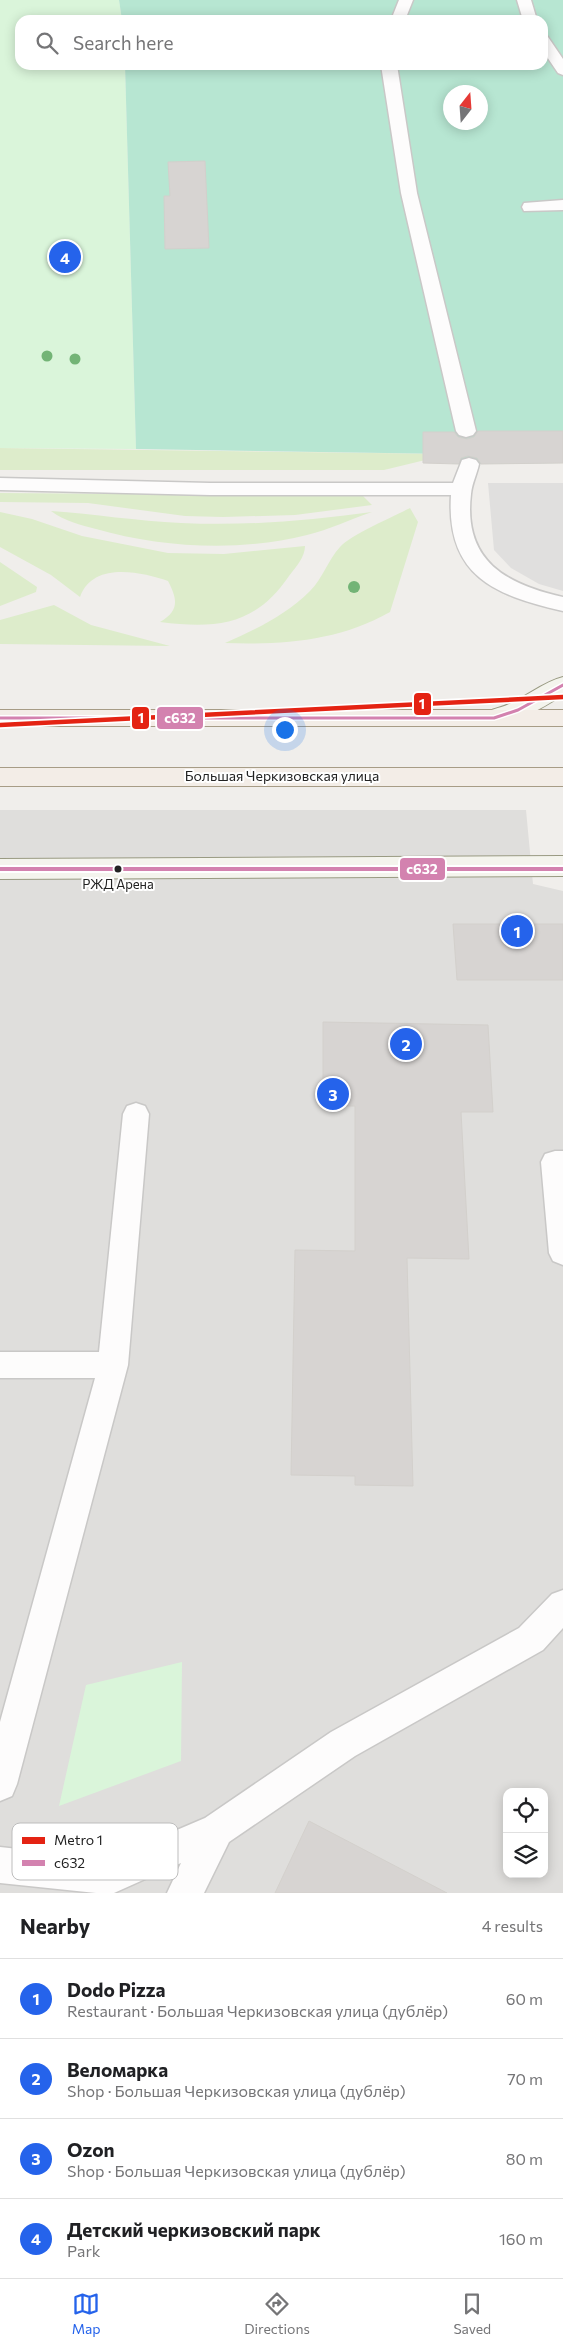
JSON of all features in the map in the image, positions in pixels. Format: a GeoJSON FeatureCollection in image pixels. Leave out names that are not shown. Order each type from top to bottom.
{"type":"FeatureCollection","features":[{"type":"Feature","properties":{"kind":"main road"},"geometry":{"type":"LineString","coordinates":[[0,718],[563,718]]}},
{"type":"Feature","properties":{"kind":"main road","name":"Большая Черкизовская улица"},"geometry":{"type":"LineString","coordinates":[[0,777],[563,777]]}},
{"type":"Feature","properties":{"kind":"street"},"geometry":{"type":"LineString","coordinates":[[494,718],[518,710],[563,685]]}},
{"type":"Feature","properties":{"kind":"street"},"geometry":{"type":"LineString","coordinates":[[0,870],[561,867]]}},
{"type":"Feature","properties":{"kind":"lane"},"geometry":{"type":"LineString","coordinates":[[400,15],[406,0]]}},
{"type":"Feature","properties":{"kind":"lane"},"geometry":{"type":"LineString","coordinates":[[524,0],[528,15]]}},
{"type":"Feature","properties":{"kind":"lane"},"geometry":{"type":"LineString","coordinates":[[548,48],[563,70]]}},
{"type":"Feature","properties":{"kind":"lane"},"geometry":{"type":"LineString","coordinates":[[390,70],[409,193],[466,431]]}},
{"type":"Feature","properties":{"kind":"lane"},"geometry":{"type":"LineString","coordinates":[[530,206],[563,205]]}},
{"type":"Feature","properties":{"kind":"lane"},"geometry":{"type":"LineString","coordinates":[[469,464],[462,489],[461,525],[469,554],[486,576],[519,593],[563,604]]}},
{"type":"Feature","properties":{"kind":"lane"},"geometry":{"type":"LineString","coordinates":[[0,484],[210,488],[462,489]]}},
{"type":"Feature","properties":{"kind":"lane"},"geometry":{"type":"LineString","coordinates":[[0,1784],[114,1365],[136,1114]]}},
{"type":"Feature","properties":{"kind":"lane"},"geometry":{"type":"LineString","coordinates":[[563,1162],[556,1162],[563,1253]]}},
{"type":"Feature","properties":{"kind":"lane"},"geometry":{"type":"LineString","coordinates":[[0,1366],[114,1365]]}},
{"type":"Feature","properties":{"kind":"lane"},"geometry":{"type":"LineString","coordinates":[[178,1847],[216,1830],[343,1744],[531,1639],[563,1605]]}},
{"type":"Feature","properties":{"kind":"lane"},"geometry":{"type":"LineString","coordinates":[[186,1893],[216,1830]]}},
{"type":"Feature","properties":{"kind":"shaded area"},"geometry":{"type":"Polygon","coordinates":[[[488,483],[563,483],[563,591],[539,584],[511,568],[494,550],[488,483]]]}},
{"type":"Feature","properties":{"kind":"shaded area"},"geometry":{"type":"Polygon","coordinates":[[[0,810],[526,810],[533,884],[563,891],[563,1893],[0,1893],[0,810]]]}},
{"type":"Feature","properties":{"kind":"green space"},"geometry":{"type":"Polygon","coordinates":[[[0,0],[119,0],[121,15],[15,15],[15,70],[125,70],[136,449],[0,448],[0,0]]]}},
{"type":"Feature","properties":{"kind":"green space"},"geometry":{"type":"Polygon","coordinates":[[[119,0],[563,0],[563,463],[452,464],[450,454],[136,449],[125,70],[548,70],[548,15],[121,15],[119,0]]]}},
{"type":"Feature","properties":{"kind":"green space"},"geometry":{"type":"Polygon","coordinates":[[[0,448],[450,454],[384,470],[0,470],[0,448]]]}},
{"type":"Feature","properties":{"kind":"green space"},"geometry":{"type":"Polygon","coordinates":[[[0,493],[363,496],[372,505],[295,515],[185,516],[88,503],[0,502],[0,493]]]}},
{"type":"Feature","properties":{"kind":"green space"},"geometry":{"type":"Polygon","coordinates":[[[410,508],[418,522],[390,612],[371,622],[351,629],[310,639],[268,643],[225,643],[270,621],[301,600],[315,586],[336,552],[345,542],[410,508]]]}},
{"type":"Feature","properties":{"kind":"green space"},"geometry":{"type":"Polygon","coordinates":[[[51,511],[148,521],[205,524],[276,522],[372,512],[307,535],[282,540],[229,546],[202,546],[174,544],[121,535],[73,522],[51,511]]]}},
{"type":"Feature","properties":{"kind":"green space"},"geometry":{"type":"Polygon","coordinates":[[[0,512],[32,519],[82,536],[168,553],[224,554],[305,546],[305,550],[302,558],[276,593],[248,614],[216,624],[199,625],[160,622],[171,614],[175,604],[174,594],[168,581],[132,573],[106,574],[95,578],[86,586],[80,597],[51,575],[0,547],[0,512]]]}},
{"type":"Feature","properties":{"kind":"green space"},"geometry":{"type":"Polygon","coordinates":[[[0,562],[37,587],[36,592],[0,606],[0,562]]]}},
{"type":"Feature","properties":{"kind":"green space"},"geometry":{"type":"Polygon","coordinates":[[[54,605],[91,625],[170,646],[0,644],[0,620],[54,605]]]}},
{"type":"Feature","properties":{"kind":"green space"},"geometry":{"type":"Polygon","coordinates":[[[182,1662],[181,1761],[59,1806],[86,1685],[182,1662]]]}},
{"type":"Feature","properties":{"kind":"building"},"geometry":{"type":"Polygon","coordinates":[[[205,161],[209,248],[165,249],[164,196],[170,196],[168,162],[205,161]]]}},
{"type":"Feature","properties":{"kind":"building"},"geometry":{"type":"Polygon","coordinates":[[[478,431],[563,431],[563,463],[481,464],[477,458],[468,456],[461,458],[459,464],[423,463],[423,432],[454,432],[458,437],[467,439],[474,437],[478,431]]]}},
{"type":"Feature","properties":{"kind":"building"},"geometry":{"type":"Polygon","coordinates":[[[453,924],[563,924],[563,980],[457,980],[453,924]]]}},
{"type":"Feature","properties":{"kind":"building"},"geometry":{"type":"Polygon","coordinates":[[[323,1022],[488,1025],[493,1112],[461,1112],[469,1259],[407,1258],[413,1486],[355,1485],[355,1476],[291,1475],[295,1250],[355,1251],[355,1106],[323,1106],[323,1022]]]}},
{"type":"Feature","properties":{"kind":"building"},"geometry":{"type":"Polygon","coordinates":[[[309,1821],[447,1893],[275,1893],[309,1821]]]}},
{"type":"Feature","properties":{"kind":"metro line","name":"1"},"geometry":{"type":"LineString","coordinates":[[0,725],[563,697]]}},
{"type":"Feature","properties":{"kind":"transit line","name":"с632"},"geometry":{"type":"LineString","coordinates":[[0,718],[494,718],[518,710],[563,685]]}},
{"type":"Feature","properties":{"kind":"transit line","name":"с632"},"geometry":{"type":"LineString","coordinates":[[0,869],[563,869]]}},
{"type":"Feature","properties":{"kind":"place","name":"Детский черкизовский парк"},"geometry":{"type":"Point","coordinates":[65,257]}},
{"type":"Feature","properties":{"kind":"place","name":"РЖД Арена"},"geometry":{"type":"Point","coordinates":[118,869]}},
{"type":"Feature","properties":{"kind":"place","name":"Dodo Pizza"},"geometry":{"type":"Point","coordinates":[517,931]}},
{"type":"Feature","properties":{"kind":"place","name":"Веломарка"},"geometry":{"type":"Point","coordinates":[406,1044]}},
{"type":"Feature","properties":{"kind":"place","name":"Ozon"},"geometry":{"type":"Point","coordinates":[333,1094]}}]}
